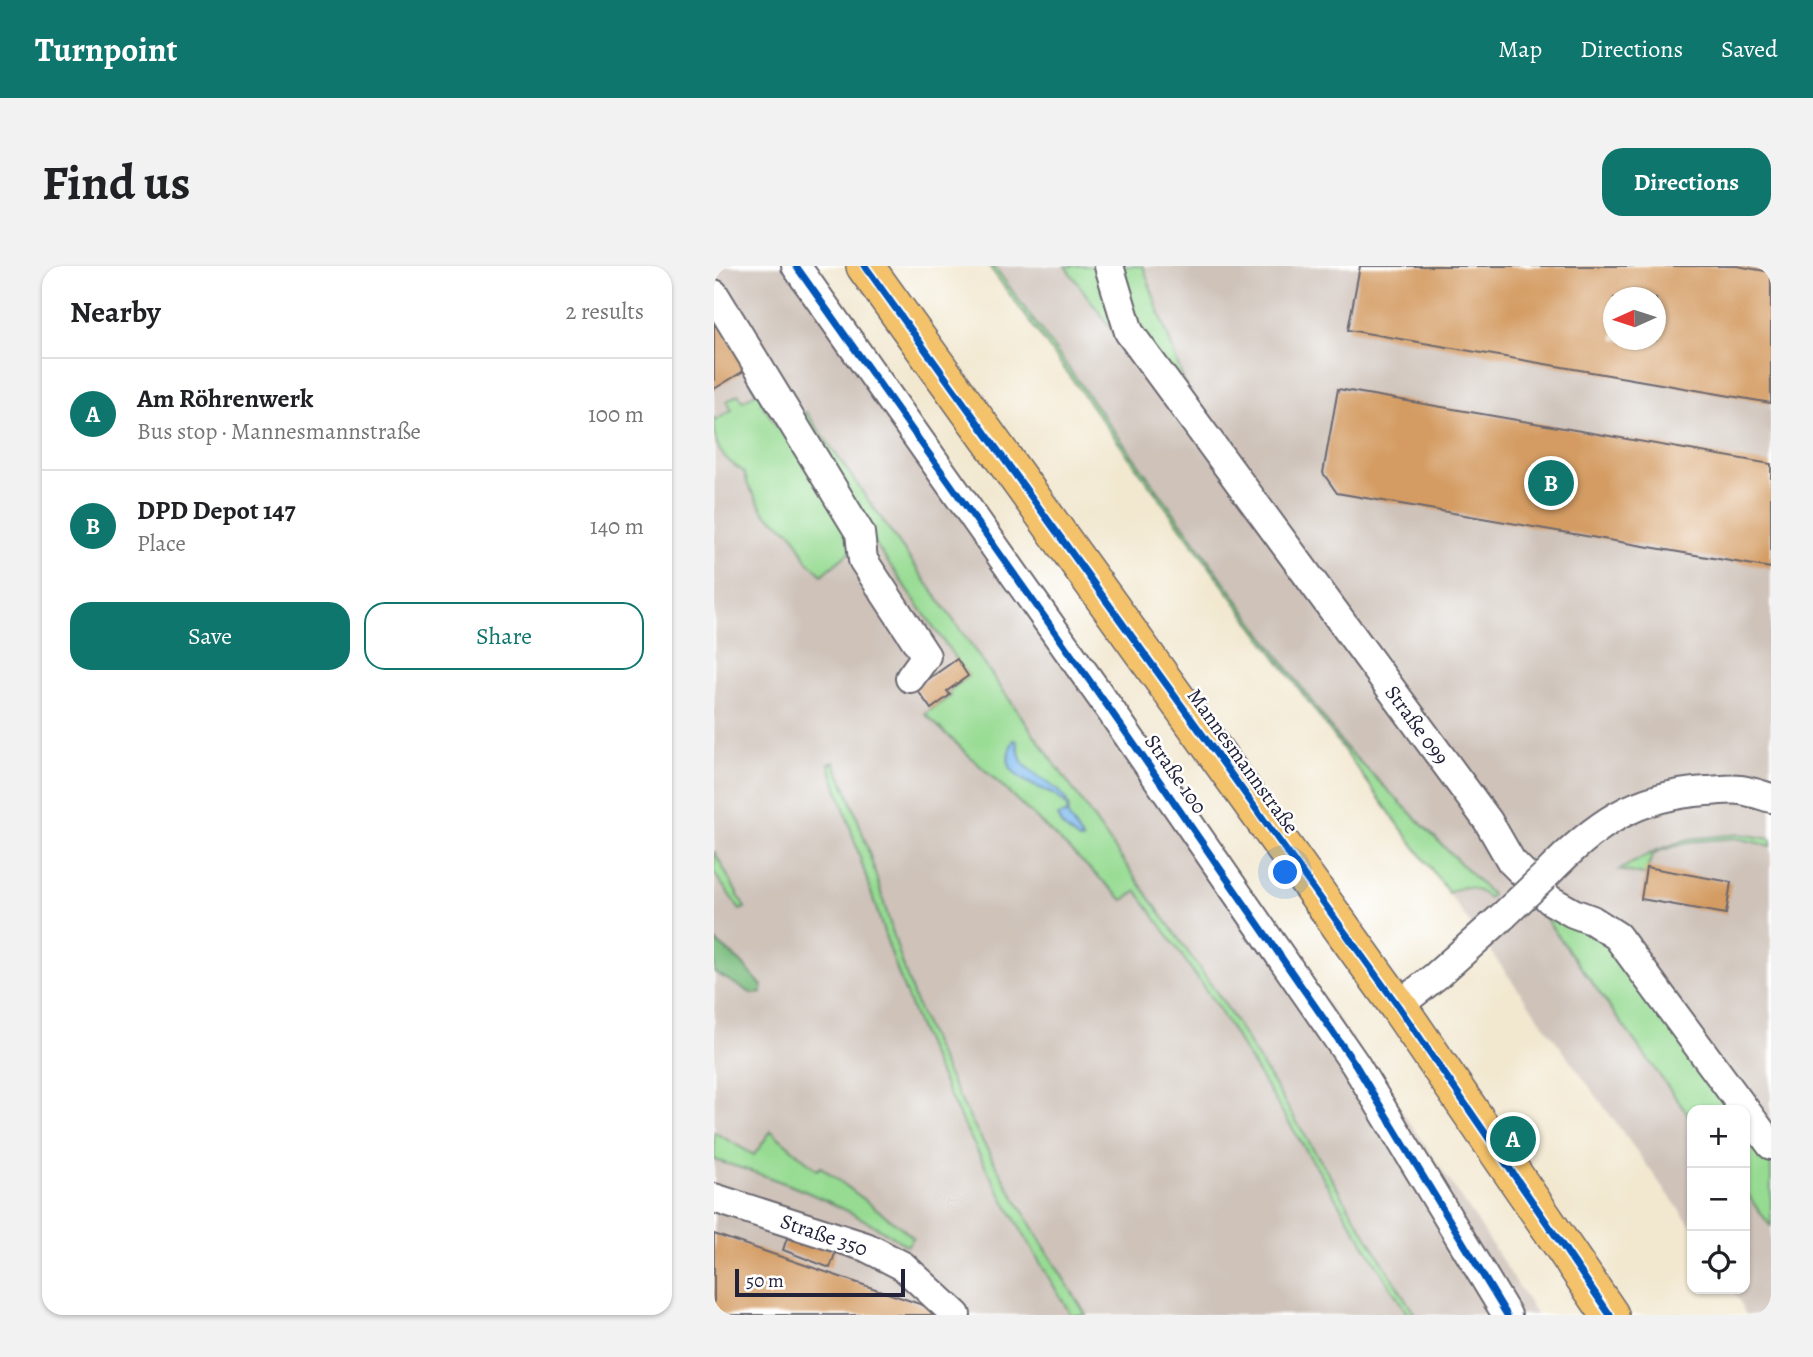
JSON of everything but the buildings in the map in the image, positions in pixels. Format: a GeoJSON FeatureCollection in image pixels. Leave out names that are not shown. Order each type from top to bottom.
{"type":"FeatureCollection","features":[{"type":"Feature","properties":{"kind":"main road","name":"Mannesmannstraße"},"geometry":{"type":"LineString","coordinates":[[864,266],[1398,1006],[1610,1315]]}},
{"type":"Feature","properties":{"kind":"street","name":"Straße 100"},"geometry":{"type":"LineString","coordinates":[[796,266],[1119,722],[1355,1064],[1507,1315]]}},
{"type":"Feature","properties":{"kind":"street","name":"Straße 099"},"geometry":{"type":"LineString","coordinates":[[1109,266],[1129,332],[1488,821],[1511,861],[1550,900],[1573,913],[1592,919],[1616,936],[1771,1145]]}},
{"type":"Feature","properties":{"kind":"street"},"geometry":{"type":"LineString","coordinates":[[714,294],[860,533],[863,560],[926,656],[910,678]]}},
{"type":"Feature","properties":{"kind":"street"},"geometry":{"type":"LineString","coordinates":[[1398,1006],[1504,915],[1576,844],[1608,821],[1641,804],[1678,793],[1739,789],[1771,798]]}},
{"type":"Feature","properties":{"kind":"street","name":"Straße 350"},"geometry":{"type":"LineString","coordinates":[[714,1198],[866,1247],[903,1266],[956,1315]]}},
{"type":"Feature","properties":{"kind":"shaded area"},"geometry":{"type":"Polygon","coordinates":[[[714,266],[807,266],[1341,1023],[1475,1218],[1537,1315],[714,1315],[714,266]]]}},
{"type":"Feature","properties":{"kind":"shaded area"},"geometry":{"type":"Polygon","coordinates":[[[989,266],[1771,266],[1771,1315],[1746,1315],[1736,1294],[1750,1294],[1750,1105],[1687,1105],[1687,1220],[989,266]]]}},
{"type":"Feature","properties":{"kind":"green space"},"geometry":{"type":"Polygon","coordinates":[[[989,266],[994,266],[1345,747],[1492,895],[1489,898],[1479,891],[1465,887],[1448,892],[989,266]]]}},
{"type":"Feature","properties":{"kind":"green space"},"geometry":{"type":"Polygon","coordinates":[[[1065,266],[1098,266],[1116,329],[1113,331],[1065,266]]]}},
{"type":"Feature","properties":{"kind":"green space"},"geometry":{"type":"Polygon","coordinates":[[[1123,266],[1143,266],[1191,402],[1136,328],[1123,266]]]}},
{"type":"Feature","properties":{"kind":"green space"},"geometry":{"type":"Polygon","coordinates":[[[759,381],[768,397],[761,402],[778,429],[786,425],[854,536],[851,551],[822,575],[808,562],[793,534],[765,513],[748,485],[744,472],[724,456],[717,444],[714,418],[716,420],[732,410],[727,401],[738,394],[743,401],[756,393],[752,385],[759,381]]]}},
{"type":"Feature","properties":{"kind":"green space"},"geometry":{"type":"Polygon","coordinates":[[[806,412],[1224,1003],[1415,1315],[1408,1315],[1216,1005],[1137,891],[1123,900],[925,714],[951,696],[949,692],[968,676],[880,551],[798,416],[806,412]]]}},
{"type":"Feature","properties":{"kind":"green space"},"geometry":{"type":"Polygon","coordinates":[[[834,762],[848,792],[870,855],[908,982],[937,1052],[997,1167],[1086,1315],[1071,1315],[990,1175],[936,1067],[884,931],[829,764],[834,762]]]}},
{"type":"Feature","properties":{"kind":"green space"},"geometry":{"type":"Polygon","coordinates":[[[1740,834],[1771,839],[1771,846],[1736,838],[1689,842],[1659,851],[1652,856],[1645,875],[1619,870],[1655,851],[1688,839],[1740,834]]]}},
{"type":"Feature","properties":{"kind":"green space"},"geometry":{"type":"Polygon","coordinates":[[[714,851],[745,908],[740,910],[714,873],[714,851]]]}},
{"type":"Feature","properties":{"kind":"green space"},"geometry":{"type":"Polygon","coordinates":[[[1497,852],[1613,947],[1728,1105],[1687,1105],[1687,1113],[1497,852]]]}},
{"type":"Feature","properties":{"kind":"green space"},"geometry":{"type":"Polygon","coordinates":[[[714,940],[741,962],[762,986],[762,993],[753,994],[714,972],[714,940]]]}},
{"type":"Feature","properties":{"kind":"green space"},"geometry":{"type":"Polygon","coordinates":[[[771,1131],[817,1170],[821,1167],[902,1228],[913,1238],[907,1246],[862,1218],[814,1195],[714,1160],[714,1132],[754,1155],[771,1131]]]}},
{"type":"Feature","properties":{"kind":"green space"},"geometry":{"type":"Polygon","coordinates":[[[1750,1135],[1771,1164],[1771,1227],[1750,1198],[1750,1135]]]}},
{"type":"Feature","properties":{"kind":"water"},"geometry":{"type":"Polygon","coordinates":[[[1014,740],[1017,741],[1020,756],[1028,769],[1060,792],[1065,799],[1069,807],[1068,816],[1083,840],[1079,840],[1062,826],[1057,816],[1068,811],[1063,802],[1018,776],[1010,768],[1008,756],[1014,740]]]}},
{"type":"Feature","properties":{"kind":"cycle path"},"geometry":{"type":"LineString","coordinates":[[796,266],[1111,711],[1355,1064],[1507,1315]]}},
{"type":"Feature","properties":{"kind":"cycle path"},"geometry":{"type":"LineString","coordinates":[[865,266],[1398,1006],[1610,1315]]}},
{"type":"Feature","properties":{"kind":"place","name":"DPD Depot 147"},"geometry":{"type":"Point","coordinates":[1551,483]}},
{"type":"Feature","properties":{"kind":"place","name":"Am Röhrenwerk"},"geometry":{"type":"Point","coordinates":[1513,1139]}}]}
